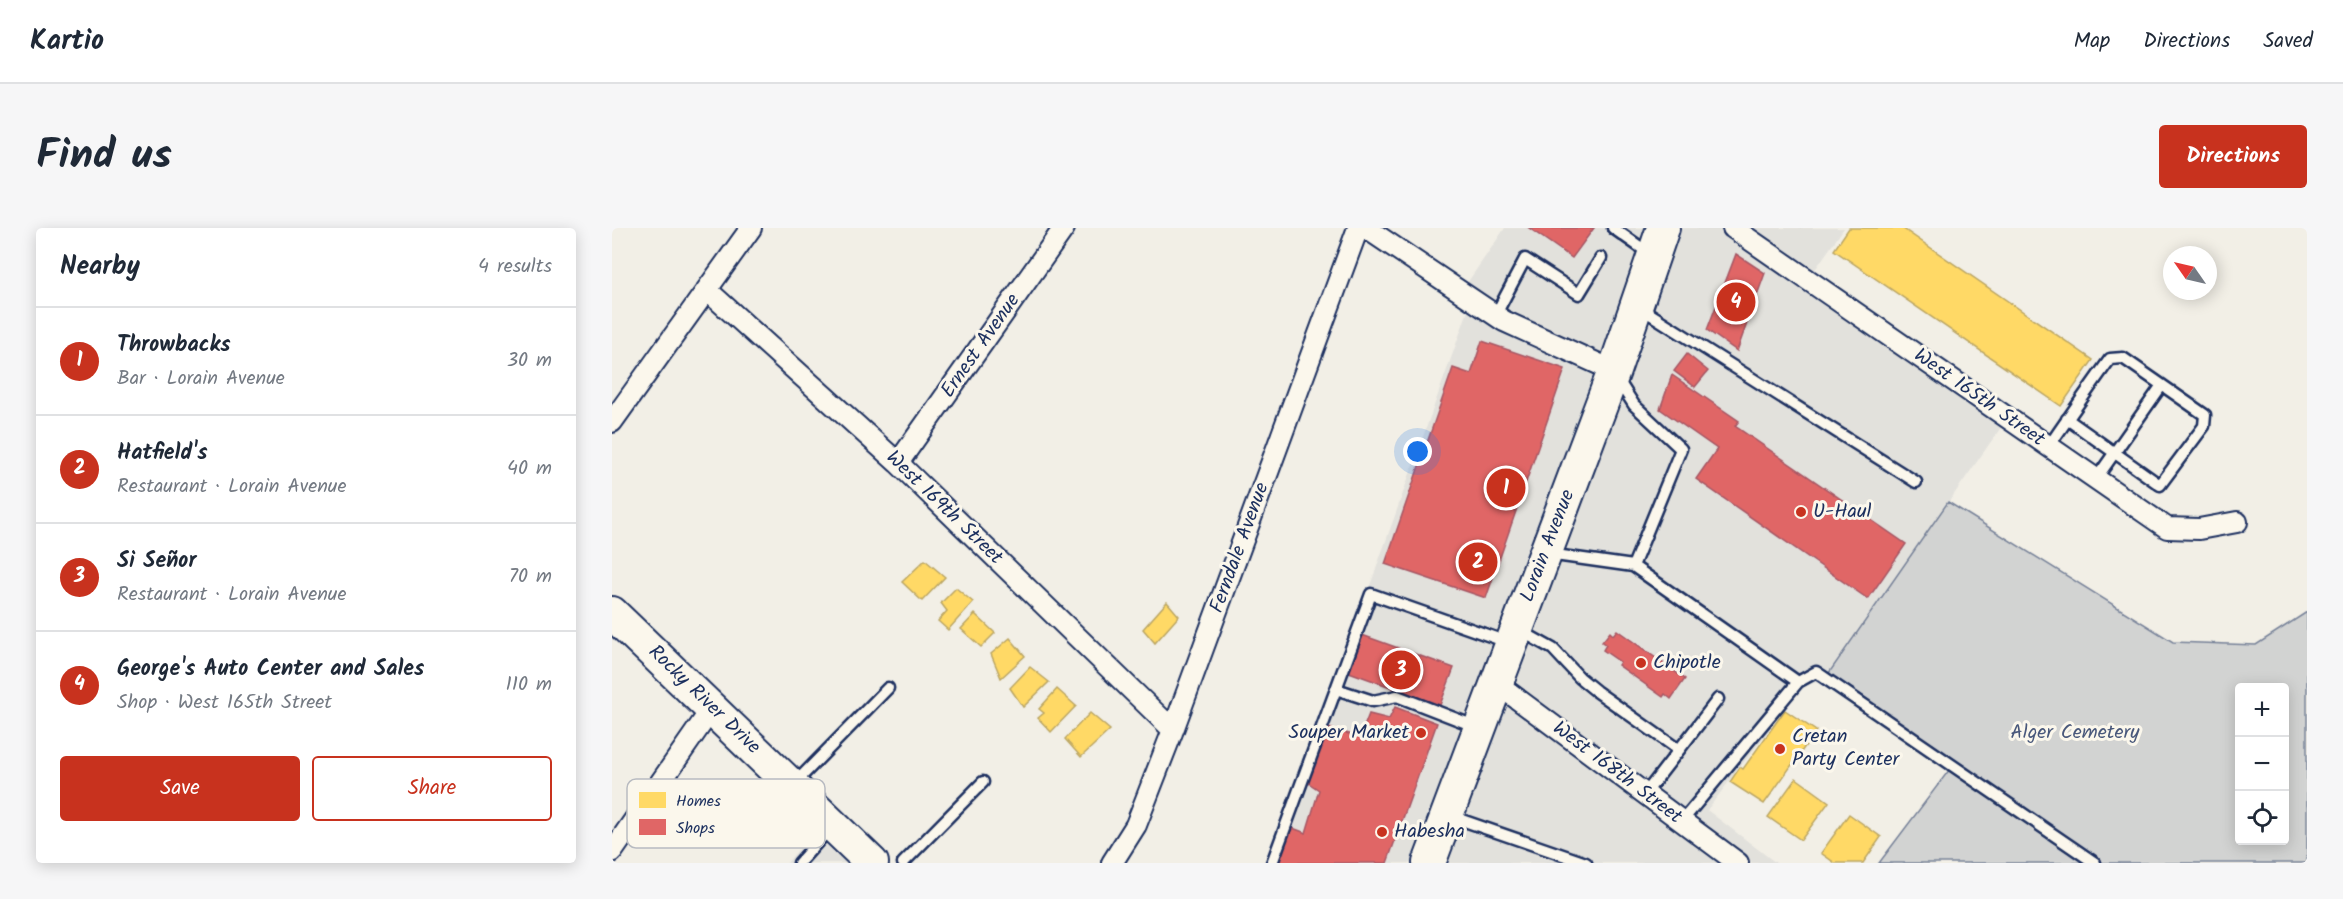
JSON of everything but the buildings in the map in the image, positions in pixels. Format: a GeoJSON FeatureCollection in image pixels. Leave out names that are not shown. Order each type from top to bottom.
{"type":"FeatureCollection","features":[{"type":"Feature","properties":{"kind":"main road","name":"Lorain Avenue"},"geometry":{"type":"LineString","coordinates":[[1429,863],[1614,371],[1658,242]]}},
{"type":"Feature","properties":{"kind":"main road","name":"Rocky River Drive"},"geometry":{"type":"LineString","coordinates":[[612,613],[713,707],[785,779]]}},
{"type":"Feature","properties":{"kind":"main road","name":"Rocky River Drive"},"geometry":{"type":"LineString","coordinates":[[825,817],[872,863]]}},
{"type":"Feature","properties":{"kind":"street"},"geometry":{"type":"LineString","coordinates":[[612,422],[751,228]]}},
{"type":"Feature","properties":{"kind":"street","name":"Ernest Avenue"},"geometry":{"type":"LineString","coordinates":[[898,463],[1064,228]]}},
{"type":"Feature","properties":{"kind":"street","name":"Ferndale Avenue"},"geometry":{"type":"LineString","coordinates":[[1112,863],[1136,825],[1173,730],[1358,228]]}},
{"type":"Feature","properties":{"kind":"street"},"geometry":{"type":"LineString","coordinates":[[1366,228],[1495,316],[1614,371]]}},
{"type":"Feature","properties":{"kind":"street","name":"West 165th Street"},"geometry":{"type":"LineString","coordinates":[[1733,228],[2168,528],[2199,530],[2237,522]]}},
{"type":"Feature","properties":{"kind":"street","name":"West 169th Street"},"geometry":{"type":"LineString","coordinates":[[708,291],[898,463],[1173,730]]}},
{"type":"Feature","properties":{"kind":"street","name":"West 168th Street"},"geometry":{"type":"LineString","coordinates":[[1496,683],[1736,862]]}},
{"type":"Feature","properties":{"kind":"street"},"geometry":{"type":"LineString","coordinates":[[663,779],[713,707]]}},
{"type":"Feature","properties":{"kind":"street"},"geometry":{"type":"LineString","coordinates":[[612,852],[627,830]]}},
{"type":"Feature","properties":{"kind":"lane"},"geometry":{"type":"LineString","coordinates":[[1613,228],[1658,242]]}},
{"type":"Feature","properties":{"kind":"lane"},"geometry":{"type":"LineString","coordinates":[[1495,316],[1525,259],[1579,294],[1601,258]]}},
{"type":"Feature","properties":{"kind":"lane"},"geometry":{"type":"LineString","coordinates":[[1636,306],[1916,482]]}},
{"type":"Feature","properties":{"kind":"lane"},"geometry":{"type":"LineString","coordinates":[[2049,446],[2067,419],[2110,359],[2123,358],[2205,415],[2204,426],[2160,484],[2067,419]]}},
{"type":"Feature","properties":{"kind":"lane"},"geometry":{"type":"LineString","coordinates":[[1614,371],[1634,405],[1681,449],[1633,567]]}},
{"type":"Feature","properties":{"kind":"lane"},"geometry":{"type":"LineString","coordinates":[[2096,479],[2162,385]]}},
{"type":"Feature","properties":{"kind":"lane"},"geometry":{"type":"LineString","coordinates":[[1545,553],[1633,567],[1798,682]]}},
{"type":"Feature","properties":{"kind":"lane"},"geometry":{"type":"LineString","coordinates":[[1272,863],[1371,594],[1553,649],[1596,691],[1679,750]]}},
{"type":"Feature","properties":{"kind":"lane"},"geometry":{"type":"LineString","coordinates":[[1682,821],[1798,682],[1816,672],[2095,863]]}},
{"type":"Feature","properties":{"kind":"lane"},"geometry":{"type":"LineString","coordinates":[[799,779],[888,687]]}},
{"type":"Feature","properties":{"kind":"lane"},"geometry":{"type":"LineString","coordinates":[[1336,689],[1373,701],[1397,696],[1479,728]]}},
{"type":"Feature","properties":{"kind":"lane"},"geometry":{"type":"LineString","coordinates":[[1645,794],[1718,699]]}},
{"type":"Feature","properties":{"kind":"lane"},"geometry":{"type":"LineString","coordinates":[[903,863],[983,782]]}},
{"type":"Feature","properties":{"kind":"lane"},"geometry":{"type":"LineString","coordinates":[[1447,814],[1586,863]]}},
{"type":"Feature","properties":{"kind":"lane"},"geometry":{"type":"LineString","coordinates":[[825,834],[833,825]]}},
{"type":"Feature","properties":{"kind":"lane"},"geometry":{"type":"LineString","coordinates":[[799,863],[812,848]]}},
{"type":"Feature","properties":{"kind":"shaded area"},"geometry":{"type":"Polygon","coordinates":[[[1505,228],[1844,228],[1805,284],[2004,423],[1824,680],[1803,686],[1707,810],[1776,863],[1266,863],[1372,580],[1470,305],[1613,359],[1510,316],[1465,286],[1505,228]]]}},
{"type":"Feature","properties":{"kind":"shaded area"},"geometry":{"type":"Polygon","coordinates":[[[825,818],[871,863],[787,863],[800,848],[825,848],[825,818]]]}},
{"type":"Feature","properties":{"kind":"green space","name":"Alger Cemetery"},"geometry":{"type":"Polygon","coordinates":[[[1948,502],[2173,642],[2256,645],[2307,612],[2307,863],[1879,863],[1950,769],[1824,680],[1948,502]]]}},
{"type":"Feature","properties":{"kind":"place","name":"George's Auto Center and Sales"},"geometry":{"type":"Point","coordinates":[1736,302]}},
{"type":"Feature","properties":{"kind":"place","name":"Throwbacks"},"geometry":{"type":"Point","coordinates":[1506,488]}},
{"type":"Feature","properties":{"kind":"place","name":"U-Haul"},"geometry":{"type":"Point","coordinates":[1801,512]}},
{"type":"Feature","properties":{"kind":"place","name":"Hatfield's"},"geometry":{"type":"Point","coordinates":[1478,562]}},
{"type":"Feature","properties":{"kind":"place","name":"Chipotle"},"geometry":{"type":"Point","coordinates":[1641,663]}},
{"type":"Feature","properties":{"kind":"place","name":"Si Señor"},"geometry":{"type":"Point","coordinates":[1401,670]}},
{"type":"Feature","properties":{"kind":"place","name":"Souper Market"},"geometry":{"type":"Point","coordinates":[1421,733]}},
{"type":"Feature","properties":{"kind":"place","name":"Cretan Party Center"},"geometry":{"type":"Point","coordinates":[1780,749]}},
{"type":"Feature","properties":{"kind":"place","name":"Habesha"},"geometry":{"type":"Point","coordinates":[1382,832]}}]}
